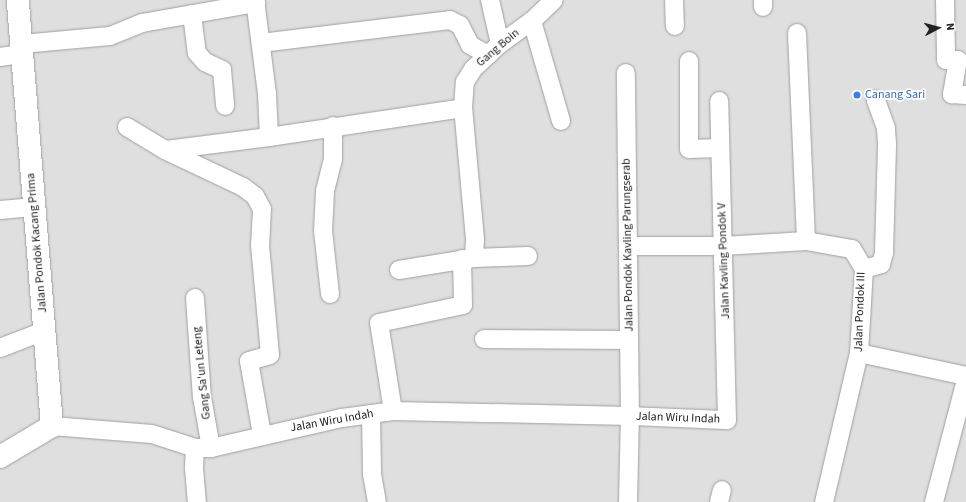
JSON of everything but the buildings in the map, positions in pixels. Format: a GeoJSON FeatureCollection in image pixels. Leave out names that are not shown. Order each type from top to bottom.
{"type":"FeatureCollection","features":[{"type":"Feature","properties":{"kind":"street","name":"Jalan Pondok Kacang Prima"},"geometry":{"type":"LineString","coordinates":[[18,0],[52,426]]}},
{"type":"Feature","properties":{"kind":"street"},"geometry":{"type":"LineString","coordinates":[[261,43],[450,20],[460,25],[470,45],[494,49],[490,0]]}},
{"type":"Feature","properties":{"kind":"street","name":"Gang Boin"},"geometry":{"type":"LineString","coordinates":[[393,411],[378,323],[463,305],[468,258],[475,239],[463,108],[465,82],[473,69],[494,49],[532,21],[554,0]]}},
{"type":"Feature","properties":{"kind":"street"},"geometry":{"type":"LineString","coordinates":[[674,0],[675,26]]}},
{"type":"Feature","properties":{"kind":"street"},"geometry":{"type":"LineString","coordinates":[[945,0],[946,60],[958,60],[952,94],[966,95]]}},
{"type":"Feature","properties":{"kind":"street"},"geometry":{"type":"LineString","coordinates":[[0,57],[22,49],[110,36],[142,23],[256,2],[269,137]]}},
{"type":"Feature","properties":{"kind":"street"},"geometry":{"type":"LineString","coordinates":[[192,14],[197,53],[205,62],[222,70],[225,106]]}},
{"type":"Feature","properties":{"kind":"street"},"geometry":{"type":"LineString","coordinates":[[532,21],[561,121]]}},
{"type":"Feature","properties":{"kind":"street"},"geometry":{"type":"LineString","coordinates":[[797,33],[806,241]]}},
{"type":"Feature","properties":{"kind":"street"},"geometry":{"type":"LineString","coordinates":[[689,61],[689,149],[720,148]]}},
{"type":"Feature","properties":{"kind":"street","name":"Jalan Pondok Kavling Parungserab"},"geometry":{"type":"LineString","coordinates":[[626,73],[629,340],[624,416],[628,502]]}},
{"type":"Feature","properties":{"kind":"street"},"geometry":{"type":"LineString","coordinates":[[864,269],[881,264],[884,253],[887,144],[886,128],[876,100]]}},
{"type":"Feature","properties":{"kind":"street","name":"Jalan Kavling Pondok V"},"geometry":{"type":"LineString","coordinates":[[719,102],[727,420]]}},
{"type":"Feature","properties":{"kind":"street"},"geometry":{"type":"LineString","coordinates":[[165,150],[269,137],[333,126],[463,108]]}},
{"type":"Feature","properties":{"kind":"street"},"geometry":{"type":"LineString","coordinates":[[330,294],[323,231],[325,192],[333,160],[333,126]]}},
{"type":"Feature","properties":{"kind":"street"},"geometry":{"type":"LineString","coordinates":[[127,128],[165,150],[242,187],[255,196],[262,209],[260,244],[270,355],[249,361],[262,435]]}},
{"type":"Feature","properties":{"kind":"street"},"geometry":{"type":"LineString","coordinates":[[0,210],[34,207]]}},
{"type":"Feature","properties":{"kind":"street","name":"Jalan Pondok III"},"geometry":{"type":"LineString","coordinates":[[628,246],[723,246],[806,241],[852,249],[864,269],[860,353],[824,502]]}},
{"type":"Feature","properties":{"kind":"street"},"geometry":{"type":"LineString","coordinates":[[399,270],[468,258],[528,256]]}},
{"type":"Feature","properties":{"kind":"street","name":"Gang Sa'un Leteng"},"geometry":{"type":"LineString","coordinates":[[195,298],[202,397],[203,448],[194,470],[197,502]]}},
{"type":"Feature","properties":{"kind":"street"},"geometry":{"type":"LineString","coordinates":[[0,348],[44,330]]}},
{"type":"Feature","properties":{"kind":"street"},"geometry":{"type":"LineString","coordinates":[[484,339],[629,340]]}},
{"type":"Feature","properties":{"kind":"street"},"geometry":{"type":"LineString","coordinates":[[860,353],[966,376]]}},
{"type":"Feature","properties":{"kind":"street"},"geometry":{"type":"LineString","coordinates":[[934,502],[966,380]]}},
{"type":"Feature","properties":{"kind":"street","name":"Jalan Wiru Indah"},"geometry":{"type":"LineString","coordinates":[[203,448],[262,435],[393,411],[624,416],[727,420]]}},
{"type":"Feature","properties":{"kind":"street"},"geometry":{"type":"LineString","coordinates":[[371,414],[372,474],[377,502]]}},
{"type":"Feature","properties":{"kind":"street"},"geometry":{"type":"LineString","coordinates":[[0,456],[52,426],[152,434],[203,448]]}},
{"type":"Feature","properties":{"kind":"shaded area"},"geometry":{"type":"Polygon","coordinates":[[[0,0],[966,0],[966,502],[0,502],[0,0]]]}},
{"type":"Feature","properties":{"kind":"place","name":"Canang Sari"},"geometry":{"type":"Point","coordinates":[857,95]}}]}
